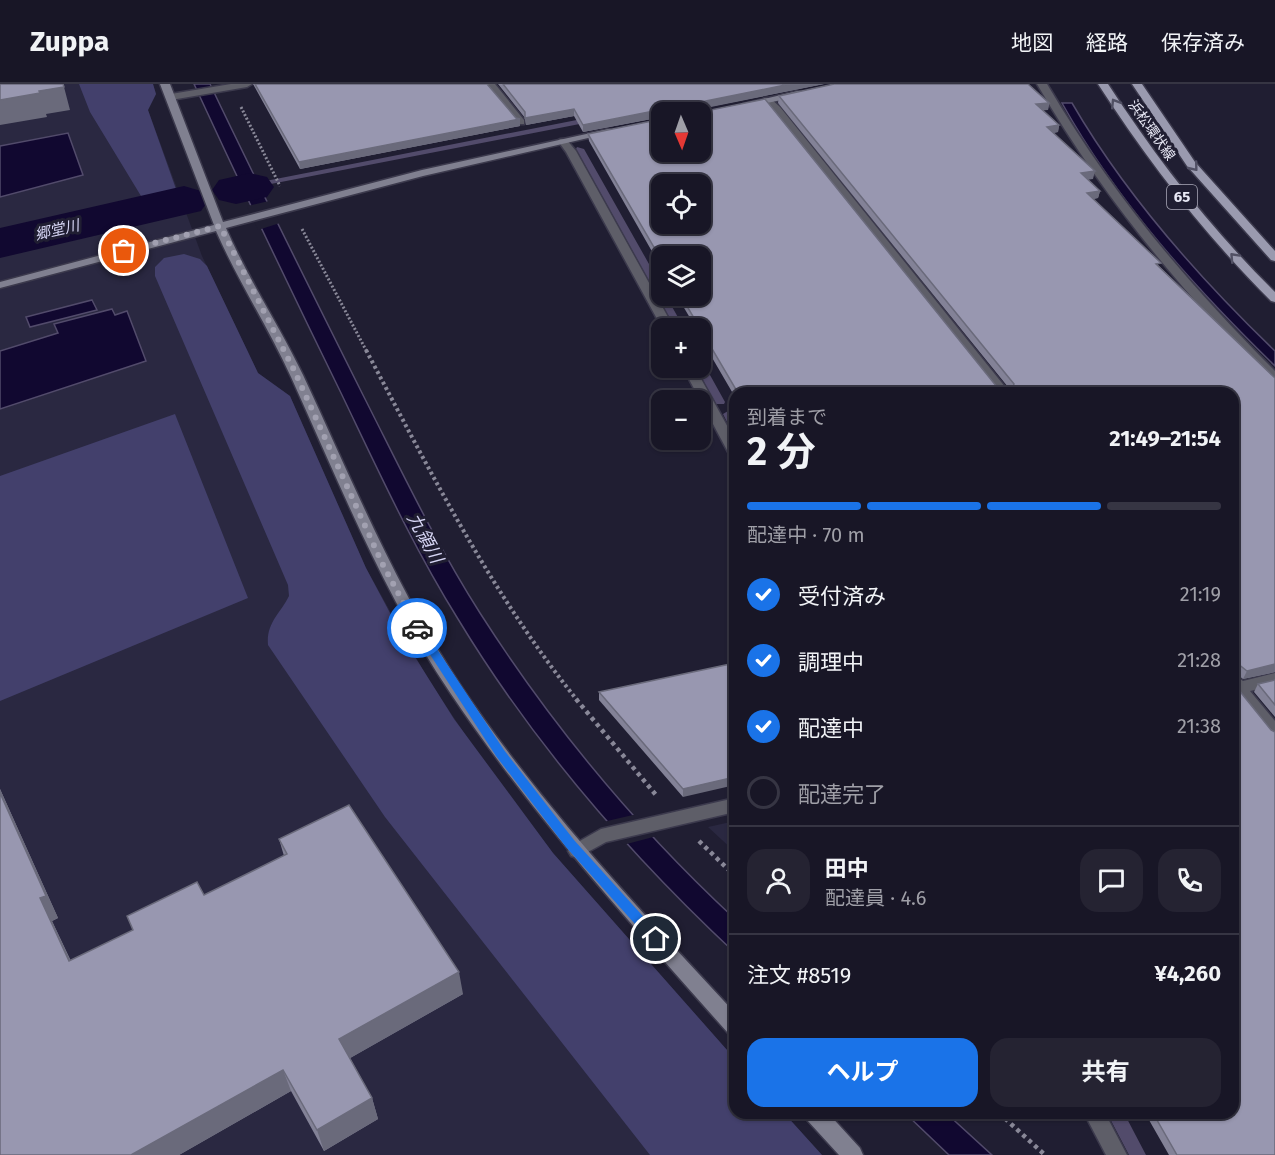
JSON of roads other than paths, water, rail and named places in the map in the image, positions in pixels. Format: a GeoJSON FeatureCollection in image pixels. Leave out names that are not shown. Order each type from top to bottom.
{"type":"FeatureCollection","features":[{"type":"Feature","properties":{"kind":"main road","name":"浜松環状線"},"geometry":{"type":"LineString","coordinates":[[1103,84],[1137,138],[1180,195],[1275,299]]}},
{"type":"Feature","properties":{"kind":"main road","name":"浜松環状線"},"geometry":{"type":"LineString","coordinates":[[1137,84],[1191,164],[1275,258]]}},
{"type":"Feature","properties":{"kind":"street"},"geometry":{"type":"LineString","coordinates":[[165,84],[220,226],[294,370],[382,563],[416,626],[476,720],[577,851],[729,1020]]}},
{"type":"Feature","properties":{"kind":"street"},"geometry":{"type":"LineString","coordinates":[[171,97],[247,84]]}},
{"type":"Feature","properties":{"kind":"street"},"geometry":{"type":"LineString","coordinates":[[490,84],[521,122]]}},
{"type":"Feature","properties":{"kind":"street"},"geometry":{"type":"LineString","coordinates":[[1042,84],[1092,168],[1139,231],[1201,302],[1275,378]]}},
{"type":"Feature","properties":{"kind":"street"},"geometry":{"type":"LineString","coordinates":[[734,107],[814,91]]}},
{"type":"Feature","properties":{"kind":"street"},"geometry":{"type":"LineString","coordinates":[[767,100],[777,109],[999,387]]}},
{"type":"Feature","properties":{"kind":"street"},"geometry":{"type":"LineString","coordinates":[[0,285],[451,166],[618,130]]}},
{"type":"Feature","properties":{"kind":"street"},"geometry":{"type":"LineString","coordinates":[[563,141],[571,151],[663,318]]}},
{"type":"Feature","properties":{"kind":"street"},"geometry":{"type":"LineString","coordinates":[[694,378],[729,441]]}},
{"type":"Feature","properties":{"kind":"street"},"geometry":{"type":"LineString","coordinates":[[1239,685],[1275,679]]}},
{"type":"Feature","properties":{"kind":"street"},"geometry":{"type":"LineString","coordinates":[[1239,691],[1275,733]]}},
{"type":"Feature","properties":{"kind":"street"},"geometry":{"type":"LineString","coordinates":[[577,851],[601,836],[729,806]]}},
{"type":"Feature","properties":{"kind":"street"},"geometry":{"type":"LineString","coordinates":[[820,1119],[853,1155]]}},
{"type":"Feature","properties":{"kind":"street"},"geometry":{"type":"LineString","coordinates":[[1097,1119],[1117,1155]]}},
{"type":"Feature","properties":{"kind":"water","name":"九領川"},"geometry":{"type":"Polygon","coordinates":[[[194,84],[210,84],[405,479],[480,613],[536,695],[598,774],[664,849],[729,913],[729,947],[621,837],[551,753],[487,665],[411,536],[194,84]]]}},
{"type":"Feature","properties":{"kind":"water"},"geometry":{"type":"Polygon","coordinates":[[[1062,103],[1072,103],[1116,171],[1191,265],[1275,351],[1275,366],[1215,306],[1132,209],[1107,175],[1062,103]]]}},
{"type":"Feature","properties":{"kind":"water"},"geometry":{"type":"Polygon","coordinates":[[[68,133],[83,175],[0,197],[0,146],[68,133]]]}},
{"type":"Feature","properties":{"kind":"water"},"geometry":{"type":"Polygon","coordinates":[[[92,300],[97,310],[30,327],[26,317],[92,300]]]}},
{"type":"Feature","properties":{"kind":"water"},"geometry":{"type":"Polygon","coordinates":[[[112,309],[115,315],[127,311],[146,361],[0,409],[0,351],[58,333],[54,324],[112,309]]]}},
{"type":"Feature","properties":{"kind":"water"},"geometry":{"type":"Polygon","coordinates":[[[911,1119],[953,1119],[992,1155],[949,1155],[911,1119]]]}},
{"type":"Feature","properties":{"kind":"waterway"},"geometry":{"type":"LineString","coordinates":[[250,186],[592,119]]}},
{"type":"Feature","properties":{"kind":"waterway"},"geometry":{"type":"LineString","coordinates":[[580,149],[674,318]]}},
{"type":"Feature","properties":{"kind":"waterway","name":"郷堂川"},"geometry":{"type":"LineString","coordinates":[[236,190],[250,187]]}},
{"type":"Feature","properties":{"kind":"waterway","name":"郷堂川"},"geometry":{"type":"LineString","coordinates":[[0,243],[184,201]]}},
{"type":"Feature","properties":{"kind":"waterway"},"geometry":{"type":"LineString","coordinates":[[707,378],[720,402]]}},
{"type":"Feature","properties":{"kind":"waterway"},"geometry":{"type":"LineString","coordinates":[[1118,1119],[1138,1155]]}}]}
